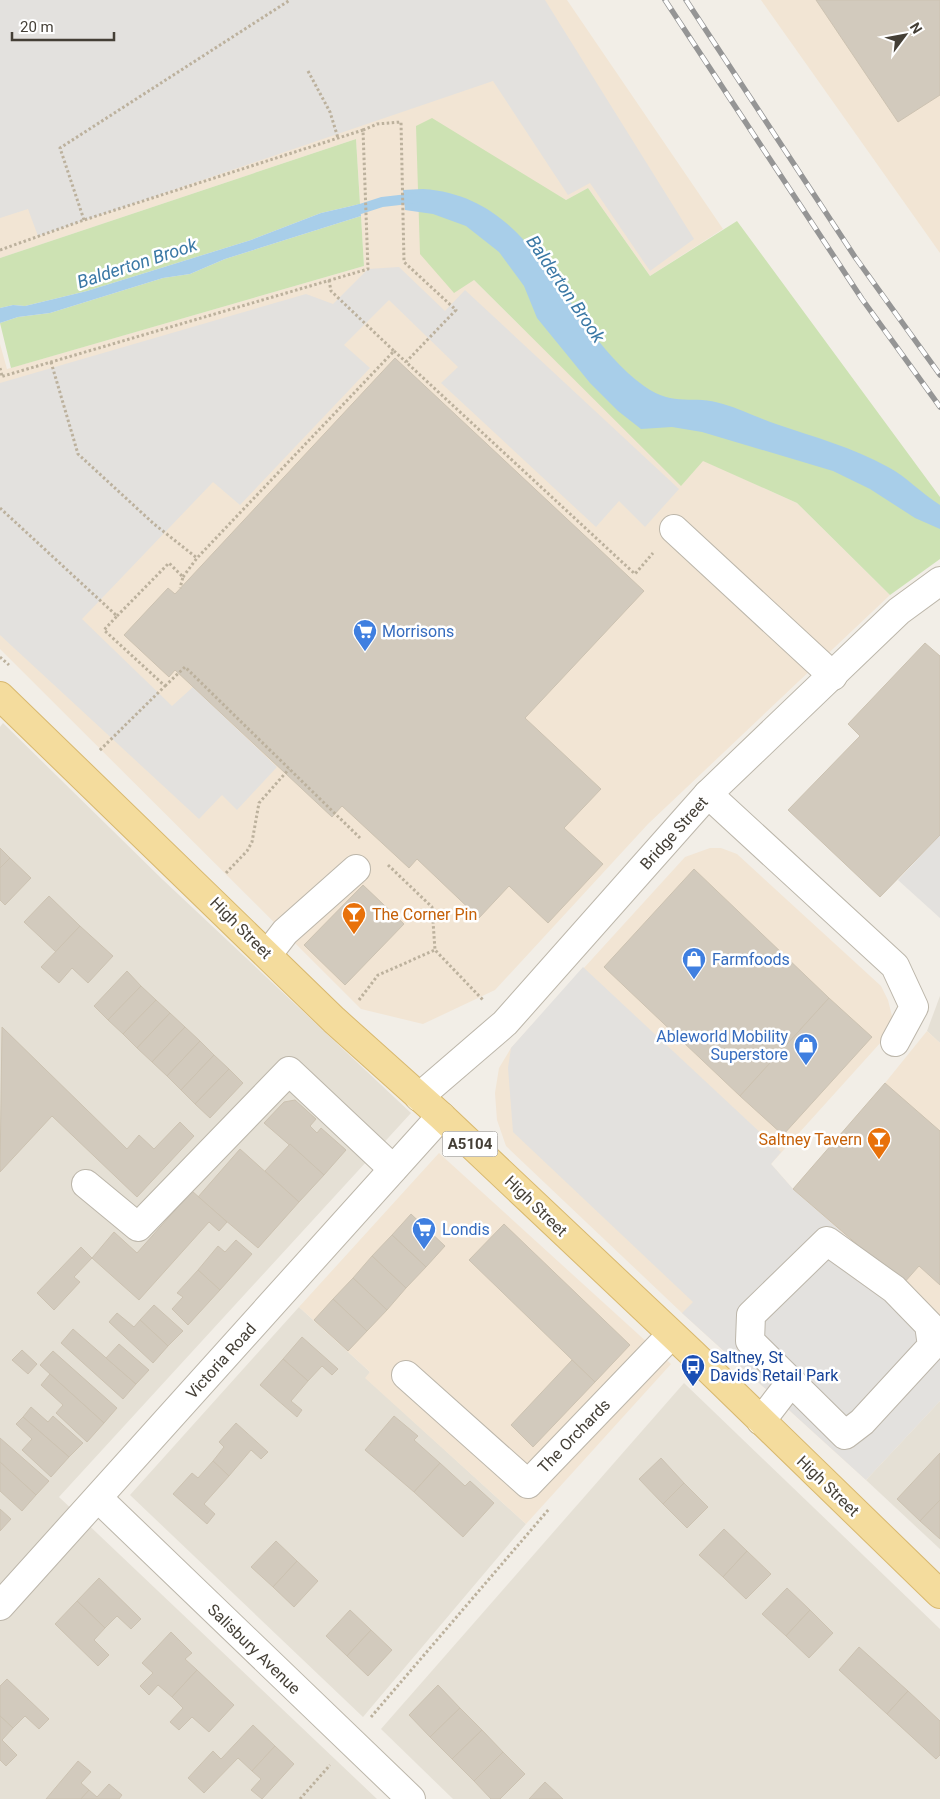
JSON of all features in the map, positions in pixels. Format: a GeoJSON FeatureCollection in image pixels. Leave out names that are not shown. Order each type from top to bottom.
{"type":"FeatureCollection","features":[{"type":"Feature","properties":{"kind":"main road","name":"High Street"},"geometry":{"type":"LineString","coordinates":[[0,696],[80,771],[334,1020],[440,1116],[940,1594]]}},
{"type":"Feature","properties":{"kind":"street"},"geometry":{"type":"LineString","coordinates":[[674,529],[833,676]]}},
{"type":"Feature","properties":{"kind":"street","name":"Bridge Street"},"geometry":{"type":"LineString","coordinates":[[418,1097],[505,1023],[708,794],[899,611],[940,581]]}},
{"type":"Feature","properties":{"kind":"street"},"geometry":{"type":"LineString","coordinates":[[708,794],[895,966],[914,1007],[895,1042]]}},
{"type":"Feature","properties":{"kind":"street"},"geometry":{"type":"LineString","coordinates":[[268,954],[285,932],[356,869]]}},
{"type":"Feature","properties":{"kind":"street"},"geometry":{"type":"LineString","coordinates":[[86,1184],[138,1227],[289,1071],[393,1169]]}},
{"type":"Feature","properties":{"kind":"street","name":"Victoria Road"},"geometry":{"type":"LineString","coordinates":[[0,1606],[440,1116]]}},
{"type":"Feature","properties":{"kind":"street"},"geometry":{"type":"LineString","coordinates":[[827,1240],[894,1289],[929,1325],[932,1346],[862,1422],[845,1435],[791,1382],[750,1341],[751,1315],[827,1240]]}},
{"type":"Feature","properties":{"kind":"street","name":"The Orchards"},"geometry":{"type":"LineString","coordinates":[[406,1375],[528,1484],[671,1335]]}},
{"type":"Feature","properties":{"kind":"street"},"geometry":{"type":"LineString","coordinates":[[760,1420],[791,1382]]}},
{"type":"Feature","properties":{"kind":"street","name":"Salisbury Avenue"},"geometry":{"type":"LineString","coordinates":[[98,1498],[410,1799]]}},
{"type":"Feature","properties":{"kind":"path"},"geometry":{"type":"LineString","coordinates":[[84,220],[60,148],[290,0]]}},
{"type":"Feature","properties":{"kind":"path"},"geometry":{"type":"LineString","coordinates":[[308,71],[330,112],[338,138]]}},
{"type":"Feature","properties":{"kind":"path"},"geometry":{"type":"LineString","coordinates":[[0,250],[84,220],[377,124],[401,122],[404,262],[456,310],[406,362]]}},
{"type":"Feature","properties":{"kind":"path"},"geometry":{"type":"LineString","coordinates":[[0,368],[1,377],[368,269],[363,130]]}},
{"type":"Feature","properties":{"kind":"path"},"geometry":{"type":"LineString","coordinates":[[329,280],[331,291],[406,362],[423,381],[635,574],[674,529]]}},
{"type":"Feature","properties":{"kind":"path"},"geometry":{"type":"LineString","coordinates":[[180,588],[183,577],[197,558],[394,351]]}},
{"type":"Feature","properties":{"kind":"path"},"geometry":{"type":"LineString","coordinates":[[51,362],[78,454],[154,524],[197,558]]}},
{"type":"Feature","properties":{"kind":"path"},"geometry":{"type":"LineString","coordinates":[[0,508],[117,616]]}},
{"type":"Feature","properties":{"kind":"path"},"geometry":{"type":"LineString","coordinates":[[165,686],[104,630],[169,563],[183,577]]}},
{"type":"Feature","properties":{"kind":"path"},"geometry":{"type":"LineString","coordinates":[[80,771],[165,686],[173,675],[185,667],[363,840]]}},
{"type":"Feature","properties":{"kind":"path"},"geometry":{"type":"LineString","coordinates":[[205,893],[247,851],[252,842],[259,803],[289,769]]}},
{"type":"Feature","properties":{"kind":"path"},"geometry":{"type":"LineString","coordinates":[[383,860],[432,907],[435,950],[505,1023]]}},
{"type":"Feature","properties":{"kind":"path"},"geometry":{"type":"LineString","coordinates":[[334,1020],[364,996],[378,975],[435,950]]}},
{"type":"Feature","properties":{"kind":"path"},"geometry":{"type":"LineString","coordinates":[[300,1799],[551,1507]]}},
{"type":"Feature","properties":{"kind":"shaded area"},"geometry":{"type":"Polygon","coordinates":[[[0,0],[567,0],[723,229],[650,276],[588,188],[566,200],[550,191],[474,280],[681,485],[702,460],[797,503],[890,595],[648,824],[495,990],[423,1024],[361,1009],[0,649],[0,344],[7,369],[364,266],[356,139],[0,258],[0,0]]]}},
{"type":"Feature","properties":{"kind":"shaded area"},"geometry":{"type":"Polygon","coordinates":[[[0,0],[545,0],[694,239],[650,271],[590,183],[568,195],[493,81],[38,236],[28,209],[0,218],[0,0]]]}},
{"type":"Feature","properties":{"kind":"shaded area"},"geometry":{"type":"Polygon","coordinates":[[[761,0],[940,0],[940,253],[761,0]]]}},
{"type":"Feature","properties":{"kind":"shaded area"},"geometry":{"type":"Polygon","coordinates":[[[399,267],[445,311],[465,290],[679,489],[645,527],[619,501],[596,527],[441,383],[458,367],[389,300],[344,345],[370,368],[240,505],[213,482],[82,619],[172,706],[193,687],[277,767],[237,810],[222,795],[199,819],[0,635],[0,383],[306,294],[333,304],[368,269],[399,267]]]}},
{"type":"Feature","properties":{"kind":"shaded area"},"geometry":{"type":"Polygon","coordinates":[[[3,723],[162,879],[411,1113],[59,1497],[377,1799],[0,1799],[0,727],[3,723]]]}},
{"type":"Feature","properties":{"kind":"shaded area"},"geometry":{"type":"Polygon","coordinates":[[[940,835],[940,918],[898,880],[940,835]]]}},
{"type":"Feature","properties":{"kind":"shaded area"},"geometry":{"type":"Polygon","coordinates":[[[710,848],[721,848],[737,854],[881,986],[888,1000],[892,1016],[891,1031],[771,1164],[793,1189],[885,1083],[927,1031],[940,1043],[940,1401],[866,1480],[682,1313],[506,1146],[497,1120],[495,1093],[499,1068],[511,1048],[685,857],[710,848]]]}},
{"type":"Feature","properties":{"kind":"shaded area"},"geometry":{"type":"Polygon","coordinates":[[[583,967],[781,1152],[771,1164],[793,1189],[940,1319],[940,1401],[866,1480],[682,1313],[693,1302],[513,1132],[508,1068],[511,1048],[583,967]]]}},
{"type":"Feature","properties":{"kind":"shaded area"},"geometry":{"type":"Polygon","coordinates":[[[940,996],[940,1043],[927,1031],[940,996]]]}},
{"type":"Feature","properties":{"kind":"shaded area"},"geometry":{"type":"Polygon","coordinates":[[[439,1153],[671,1364],[526,1524],[365,1378],[370,1372],[299,1307],[439,1153]]]}},
{"type":"Feature","properties":{"kind":"shaded area"},"geometry":{"type":"Polygon","coordinates":[[[299,1307],[370,1372],[366,1378],[526,1524],[363,1717],[130,1495],[299,1307]]]}},
{"type":"Feature","properties":{"kind":"shaded area"},"geometry":{"type":"Polygon","coordinates":[[[684,1383],[940,1629],[940,1799],[453,1799],[381,1729],[684,1383]]]}},
{"type":"Feature","properties":{"kind":"shaded area"},"geometry":{"type":"Polygon","coordinates":[[[940,1401],[940,1549],[866,1480],[940,1401]]]}},
{"type":"Feature","properties":{"kind":"green space"},"geometry":{"type":"Polygon","coordinates":[[[432,118],[566,200],[588,188],[650,276],[737,221],[940,497],[940,559],[890,595],[797,503],[703,461],[681,486],[474,280],[454,293],[420,254],[416,126],[432,118]]]}},
{"type":"Feature","properties":{"kind":"green space"},"geometry":{"type":"Polygon","coordinates":[[[356,139],[360,204],[321,213],[251,240],[87,291],[25,306],[13,305],[0,308],[0,258],[356,139]]]}},
{"type":"Feature","properties":{"kind":"green space"},"geometry":{"type":"Polygon","coordinates":[[[361,216],[364,266],[11,368],[0,323],[18,317],[50,313],[163,278],[190,274],[225,259],[361,216]]]}},
{"type":"Feature","properties":{"kind":"water"},"geometry":{"type":"Polygon","coordinates":[[[423,189],[463,197],[496,215],[523,239],[547,268],[591,331],[616,361],[644,386],[665,397],[712,401],[730,406],[769,422],[847,448],[874,460],[902,476],[940,505],[940,529],[915,518],[870,489],[833,471],[702,432],[672,427],[641,429],[618,411],[590,383],[537,318],[524,286],[499,252],[466,226],[433,214],[405,210],[403,190],[423,189]]]}},
{"type":"Feature","properties":{"kind":"water"},"geometry":{"type":"Polygon","coordinates":[[[360,204],[361,216],[225,259],[190,274],[163,278],[50,313],[18,317],[0,323],[0,308],[13,305],[25,306],[87,291],[251,240],[321,213],[360,204]]]}},
{"type":"Feature","properties":{"kind":"building"},"geometry":{"type":"Polygon","coordinates":[[[816,0],[940,0],[940,95],[898,122],[816,0]]]}},
{"type":"Feature","properties":{"kind":"building","name":"Morrisons"},"geometry":{"type":"Polygon","coordinates":[[[395,358],[644,591],[525,718],[601,789],[564,828],[603,864],[548,923],[509,886],[479,918],[417,859],[409,868],[342,806],[332,817],[175,670],[169,677],[124,635],[168,588],[175,594],[395,358]]]}},
{"type":"Feature","properties":{"kind":"building"},"geometry":{"type":"Polygon","coordinates":[[[925,643],[940,656],[940,835],[880,897],[788,810],[860,736],[848,724],[925,643]]]}},
{"type":"Feature","properties":{"kind":"building"},"geometry":{"type":"Polygon","coordinates":[[[0,848],[10,858],[0,868],[0,848]]]}},
{"type":"Feature","properties":{"kind":"building"},"geometry":{"type":"Polygon","coordinates":[[[10,858],[31,878],[5,905],[0,900],[0,868],[10,858]]]}},
{"type":"Feature","properties":{"kind":"building"},"geometry":{"type":"Polygon","coordinates":[[[694,869],[829,998],[740,1096],[604,967],[694,869]]]}},
{"type":"Feature","properties":{"kind":"building","name":"The Corner Pin"},"geometry":{"type":"Polygon","coordinates":[[[363,885],[404,924],[345,985],[304,945],[363,885]]]}},
{"type":"Feature","properties":{"kind":"building"},"geometry":{"type":"Polygon","coordinates":[[[49,896],[80,926],[56,952],[24,922],[49,896]]]}},
{"type":"Feature","properties":{"kind":"building"},"geometry":{"type":"Polygon","coordinates":[[[80,926],[113,956],[88,983],[72,968],[59,983],[41,967],[80,926]]]}},
{"type":"Feature","properties":{"kind":"building"},"geometry":{"type":"Polygon","coordinates":[[[127,971],[141,986],[108,1020],[94,1006],[127,971]]]}},
{"type":"Feature","properties":{"kind":"building"},"geometry":{"type":"Polygon","coordinates":[[[141,986],[156,1000],[123,1034],[108,1020],[141,986]]]}},
{"type":"Feature","properties":{"kind":"building","name":"Ableworld Mobility Superstore"},"geometry":{"type":"Polygon","coordinates":[[[829,998],[872,1037],[783,1135],[740,1096],[829,998]]]}},
{"type":"Feature","properties":{"kind":"building"},"geometry":{"type":"Polygon","coordinates":[[[156,1000],[170,1013],[137,1048],[123,1034],[156,1000]]]}},
{"type":"Feature","properties":{"kind":"building"},"geometry":{"type":"Polygon","coordinates":[[[170,1013],[185,1027],[152,1062],[137,1048],[170,1013]]]}},
{"type":"Feature","properties":{"kind":"building"},"geometry":{"type":"Polygon","coordinates":[[[2,1027],[127,1149],[139,1135],[154,1149],[180,1122],[194,1136],[137,1197],[52,1116],[0,1172],[2,1027]]]}},
{"type":"Feature","properties":{"kind":"building"},"geometry":{"type":"Polygon","coordinates":[[[185,1027],[200,1041],[167,1076],[152,1062],[185,1027]]]}},
{"type":"Feature","properties":{"kind":"building"},"geometry":{"type":"Polygon","coordinates":[[[200,1041],[214,1055],[181,1090],[167,1076],[200,1041]]]}},
{"type":"Feature","properties":{"kind":"building"},"geometry":{"type":"Polygon","coordinates":[[[214,1055],[229,1069],[195,1104],[181,1090],[214,1055]]]}},
{"type":"Feature","properties":{"kind":"building"},"geometry":{"type":"Polygon","coordinates":[[[229,1069],[243,1083],[210,1118],[195,1104],[229,1069]]]}},
{"type":"Feature","properties":{"kind":"building","name":"Saltney Tavern"},"geometry":{"type":"Polygon","coordinates":[[[885,1083],[940,1131],[940,1285],[919,1266],[903,1284],[793,1189],[885,1083]]]}},
{"type":"Feature","properties":{"kind":"building"},"geometry":{"type":"Polygon","coordinates":[[[295,1100],[316,1119],[310,1126],[317,1133],[321,1128],[346,1150],[324,1175],[264,1123],[284,1102],[295,1100]]]}},
{"type":"Feature","properties":{"kind":"building"},"geometry":{"type":"Polygon","coordinates":[[[290,1144],[324,1175],[299,1202],[265,1171],[290,1144]]]}},
{"type":"Feature","properties":{"kind":"building"},"geometry":{"type":"Polygon","coordinates":[[[240,1149],[299,1202],[258,1248],[198,1197],[240,1149]]]}},
{"type":"Feature","properties":{"kind":"building"},"geometry":{"type":"Polygon","coordinates":[[[192,1191],[227,1222],[219,1231],[209,1222],[139,1300],[92,1258],[114,1232],[137,1253],[192,1191]]]}},
{"type":"Feature","properties":{"kind":"building"},"geometry":{"type":"Polygon","coordinates":[[[411,1214],[445,1246],[426,1267],[392,1235],[411,1214]]]}},
{"type":"Feature","properties":{"kind":"building"},"geometry":{"type":"Polygon","coordinates":[[[504,1224],[630,1345],[595,1382],[469,1260],[504,1224]]]}},
{"type":"Feature","properties":{"kind":"building"},"geometry":{"type":"Polygon","coordinates":[[[392,1235],[426,1267],[406,1288],[372,1256],[392,1235]]]}},
{"type":"Feature","properties":{"kind":"building"},"geometry":{"type":"Polygon","coordinates":[[[236,1240],[252,1254],[220,1290],[198,1270],[218,1246],[225,1252],[236,1240]]]}},
{"type":"Feature","properties":{"kind":"building"},"geometry":{"type":"Polygon","coordinates":[[[81,1247],[92,1258],[74,1277],[80,1282],[54,1310],[37,1293],[81,1247]]]}},
{"type":"Feature","properties":{"kind":"building"},"geometry":{"type":"Polygon","coordinates":[[[372,1256],[406,1288],[387,1310],[353,1278],[372,1256]]]}},
{"type":"Feature","properties":{"kind":"building"},"geometry":{"type":"Polygon","coordinates":[[[198,1270],[220,1290],[188,1325],[172,1309],[183,1297],[177,1293],[198,1270]]]}},
{"type":"Feature","properties":{"kind":"building"},"geometry":{"type":"Polygon","coordinates":[[[353,1278],[387,1310],[367,1331],[333,1299],[353,1278]]]}},
{"type":"Feature","properties":{"kind":"building"},"geometry":{"type":"Polygon","coordinates":[[[333,1299],[367,1331],[348,1351],[314,1320],[333,1299]]]}},
{"type":"Feature","properties":{"kind":"building"},"geometry":{"type":"Polygon","coordinates":[[[154,1305],[183,1331],[168,1346],[140,1320],[154,1305]]]}},
{"type":"Feature","properties":{"kind":"building"},"geometry":{"type":"Polygon","coordinates":[[[117,1313],[134,1327],[140,1320],[168,1346],[153,1363],[109,1322],[117,1313]]]}},
{"type":"Feature","properties":{"kind":"building"},"geometry":{"type":"Polygon","coordinates":[[[73,1329],[136,1384],[123,1399],[61,1343],[73,1329]]]}},
{"type":"Feature","properties":{"kind":"building"},"geometry":{"type":"Polygon","coordinates":[[[302,1337],[338,1369],[332,1375],[322,1366],[308,1381],[283,1359],[302,1337]]]}},
{"type":"Feature","properties":{"kind":"building"},"geometry":{"type":"Polygon","coordinates":[[[119,1344],[149,1370],[136,1384],[106,1358],[119,1344]]]}},
{"type":"Feature","properties":{"kind":"building"},"geometry":{"type":"Polygon","coordinates":[[[22,1350],[37,1364],[28,1374],[12,1360],[22,1350]]]}},
{"type":"Feature","properties":{"kind":"building"},"geometry":{"type":"Polygon","coordinates":[[[53,1351],[117,1408],[104,1423],[40,1365],[53,1351]]]}},
{"type":"Feature","properties":{"kind":"building"},"geometry":{"type":"Polygon","coordinates":[[[283,1359],[308,1381],[291,1401],[302,1410],[297,1417],[260,1385],[283,1359]]]}},
{"type":"Feature","properties":{"kind":"building"},"geometry":{"type":"Polygon","coordinates":[[[572,1360],[595,1382],[533,1447],[511,1425],[572,1360]]]}},
{"type":"Feature","properties":{"kind":"building"},"geometry":{"type":"Polygon","coordinates":[[[50,1374],[104,1423],[87,1442],[56,1413],[63,1405],[41,1385],[50,1374]]]}},
{"type":"Feature","properties":{"kind":"building"},"geometry":{"type":"Polygon","coordinates":[[[31,1407],[48,1422],[53,1416],[83,1443],[69,1457],[23,1417],[31,1407]]]}},
{"type":"Feature","properties":{"kind":"building"},"geometry":{"type":"Polygon","coordinates":[[[394,1416],[418,1436],[414,1440],[440,1463],[414,1492],[365,1450],[394,1416]]]}},
{"type":"Feature","properties":{"kind":"building"},"geometry":{"type":"Polygon","coordinates":[[[23,1417],[69,1457],[51,1477],[22,1450],[32,1439],[16,1424],[23,1417]]]}},
{"type":"Feature","properties":{"kind":"building"},"geometry":{"type":"Polygon","coordinates":[[[236,1423],[268,1452],[261,1459],[251,1450],[229,1476],[213,1461],[224,1447],[219,1442],[236,1423]]]}},
{"type":"Feature","properties":{"kind":"building"},"geometry":{"type":"Polygon","coordinates":[[[0,1438],[49,1481],[36,1495],[0,1462],[0,1438]]]}},
{"type":"Feature","properties":{"kind":"building"},"geometry":{"type":"Polygon","coordinates":[[[940,1453],[940,1500],[920,1521],[897,1499],[940,1453]]]}},
{"type":"Feature","properties":{"kind":"building"},"geometry":{"type":"Polygon","coordinates":[[[661,1458],[684,1483],[663,1504],[639,1479],[661,1458]]]}},
{"type":"Feature","properties":{"kind":"building"},"geometry":{"type":"Polygon","coordinates":[[[213,1461],[229,1476],[204,1504],[215,1514],[207,1524],[173,1494],[192,1473],[198,1478],[213,1461]]]}},
{"type":"Feature","properties":{"kind":"building"},"geometry":{"type":"Polygon","coordinates":[[[0,1462],[36,1495],[22,1511],[0,1491],[0,1462]]]}},
{"type":"Feature","properties":{"kind":"building"},"geometry":{"type":"Polygon","coordinates":[[[440,1463],[465,1486],[470,1481],[494,1503],[463,1537],[414,1492],[440,1463]]]}},
{"type":"Feature","properties":{"kind":"building"},"geometry":{"type":"Polygon","coordinates":[[[684,1483],[708,1507],[687,1528],[663,1504],[684,1483]]]}},
{"type":"Feature","properties":{"kind":"building"},"geometry":{"type":"Polygon","coordinates":[[[940,1500],[940,1539],[920,1521],[940,1500]]]}},
{"type":"Feature","properties":{"kind":"building"},"geometry":{"type":"Polygon","coordinates":[[[0,1509],[11,1519],[0,1531],[0,1509]]]}},
{"type":"Feature","properties":{"kind":"building"},"geometry":{"type":"Polygon","coordinates":[[[724,1529],[747,1551],[723,1577],[699,1555],[724,1529]]]}},
{"type":"Feature","properties":{"kind":"building"},"geometry":{"type":"Polygon","coordinates":[[[276,1541],[297,1561],[273,1587],[251,1567],[276,1541]]]}},
{"type":"Feature","properties":{"kind":"building"},"geometry":{"type":"Polygon","coordinates":[[[747,1551],[771,1574],[746,1599],[723,1577],[747,1551]]]}},
{"type":"Feature","properties":{"kind":"building"},"geometry":{"type":"Polygon","coordinates":[[[297,1561],[318,1581],[294,1607],[273,1587],[297,1561]]]}},
{"type":"Feature","properties":{"kind":"building"},"geometry":{"type":"Polygon","coordinates":[[[99,1578],[141,1619],[131,1629],[117,1616],[105,1628],[77,1601],[99,1578]]]}},
{"type":"Feature","properties":{"kind":"building"},"geometry":{"type":"Polygon","coordinates":[[[787,1588],[810,1610],[786,1636],[762,1614],[787,1588]]]}},
{"type":"Feature","properties":{"kind":"building"},"geometry":{"type":"Polygon","coordinates":[[[77,1601],[105,1628],[94,1640],[109,1655],[98,1666],[55,1624],[77,1601]]]}},
{"type":"Feature","properties":{"kind":"building"},"geometry":{"type":"Polygon","coordinates":[[[350,1610],[371,1630],[347,1656],[326,1636],[350,1610]]]}},
{"type":"Feature","properties":{"kind":"building"},"geometry":{"type":"Polygon","coordinates":[[[810,1610],[833,1633],[809,1658],[786,1636],[810,1610]]]}},
{"type":"Feature","properties":{"kind":"building"},"geometry":{"type":"Polygon","coordinates":[[[371,1630],[392,1650],[368,1676],[347,1656],[371,1630]]]}},
{"type":"Feature","properties":{"kind":"building"},"geometry":{"type":"Polygon","coordinates":[[[171,1632],[192,1653],[185,1659],[197,1670],[172,1697],[158,1685],[149,1695],[140,1686],[153,1673],[142,1663],[171,1632]]]}},
{"type":"Feature","properties":{"kind":"building"},"geometry":{"type":"Polygon","coordinates":[[[859,1647],[908,1691],[887,1714],[839,1670],[859,1647]]]}},
{"type":"Feature","properties":{"kind":"building"},"geometry":{"type":"Polygon","coordinates":[[[197,1670],[234,1705],[209,1732],[192,1717],[179,1730],[170,1722],[183,1708],[172,1697],[197,1670]]]}},
{"type":"Feature","properties":{"kind":"building"},"geometry":{"type":"Polygon","coordinates":[[[7,1679],[49,1719],[39,1729],[25,1716],[13,1728],[0,1716],[0,1686],[7,1679]]]}},
{"type":"Feature","properties":{"kind":"building"},"geometry":{"type":"Polygon","coordinates":[[[438,1685],[460,1708],[430,1737],[409,1715],[438,1685]]]}},
{"type":"Feature","properties":{"kind":"building"},"geometry":{"type":"Polygon","coordinates":[[[908,1691],[940,1721],[940,1755],[936,1759],[887,1714],[908,1691]]]}},
{"type":"Feature","properties":{"kind":"building"},"geometry":{"type":"Polygon","coordinates":[[[460,1708],[482,1730],[452,1759],[430,1737],[460,1708]]]}},
{"type":"Feature","properties":{"kind":"building"},"geometry":{"type":"Polygon","coordinates":[[[0,1716],[13,1728],[2,1740],[17,1755],[6,1766],[0,1760],[0,1716]]]}},
{"type":"Feature","properties":{"kind":"building"},"geometry":{"type":"Polygon","coordinates":[[[253,1725],[275,1746],[252,1771],[238,1758],[204,1793],[188,1778],[213,1751],[221,1759],[253,1725]]]}},
{"type":"Feature","properties":{"kind":"building"},"geometry":{"type":"Polygon","coordinates":[[[482,1730],[503,1752],[474,1781],[452,1759],[482,1730]]]}},
{"type":"Feature","properties":{"kind":"building"},"geometry":{"type":"Polygon","coordinates":[[[275,1746],[294,1764],[262,1799],[251,1790],[261,1779],[252,1771],[275,1746]]]}},
{"type":"Feature","properties":{"kind":"building"},"geometry":{"type":"Polygon","coordinates":[[[503,1752],[525,1774],[500,1799],[491,1799],[474,1781],[503,1752]]]}},
{"type":"Feature","properties":{"kind":"building"},"geometry":{"type":"Polygon","coordinates":[[[78,1761],[91,1772],[81,1783],[89,1790],[81,1799],[46,1799],[78,1761]]]}},
{"type":"Feature","properties":{"kind":"building"},"geometry":{"type":"Polygon","coordinates":[[[545,1782],[563,1799],[529,1799],[545,1782]]]}},
{"type":"Feature","properties":{"kind":"building"},"geometry":{"type":"Polygon","coordinates":[[[109,1784],[122,1795],[119,1799],[81,1799],[89,1790],[97,1797],[109,1784]]]}},
{"type":"Feature","properties":{"kind":"waterway","name":"Balderton Brook"},"geometry":{"type":"LineString","coordinates":[[348,213],[382,202],[417,198]]}},
{"type":"Feature","properties":{"kind":"railway"},"geometry":{"type":"LineString","coordinates":[[665,0],[862,299],[940,407]]}},
{"type":"Feature","properties":{"kind":"railway"},"geometry":{"type":"LineString","coordinates":[[686,0],[855,257],[940,375]]}},
{"type":"Feature","properties":{"kind":"place","name":"Morrisons"},"geometry":{"type":"Point","coordinates":[365,652]}},
{"type":"Feature","properties":{"kind":"place","name":"The Corner Pin"},"geometry":{"type":"Point","coordinates":[354,935]}},
{"type":"Feature","properties":{"kind":"place","name":"Farmfoods"},"geometry":{"type":"Point","coordinates":[694,980]}},
{"type":"Feature","properties":{"kind":"place","name":"Ableworld Mobility Superstore"},"geometry":{"type":"Point","coordinates":[806,1066]}},
{"type":"Feature","properties":{"kind":"place","name":"Saltney Tavern"},"geometry":{"type":"Point","coordinates":[879,1160]}},
{"type":"Feature","properties":{"kind":"place","name":"Londis"},"geometry":{"type":"Point","coordinates":[424,1250]}},
{"type":"Feature","properties":{"kind":"place","name":"Saltney, St Davids Retail Park"},"geometry":{"type":"Point","coordinates":[693,1387]}}]}
